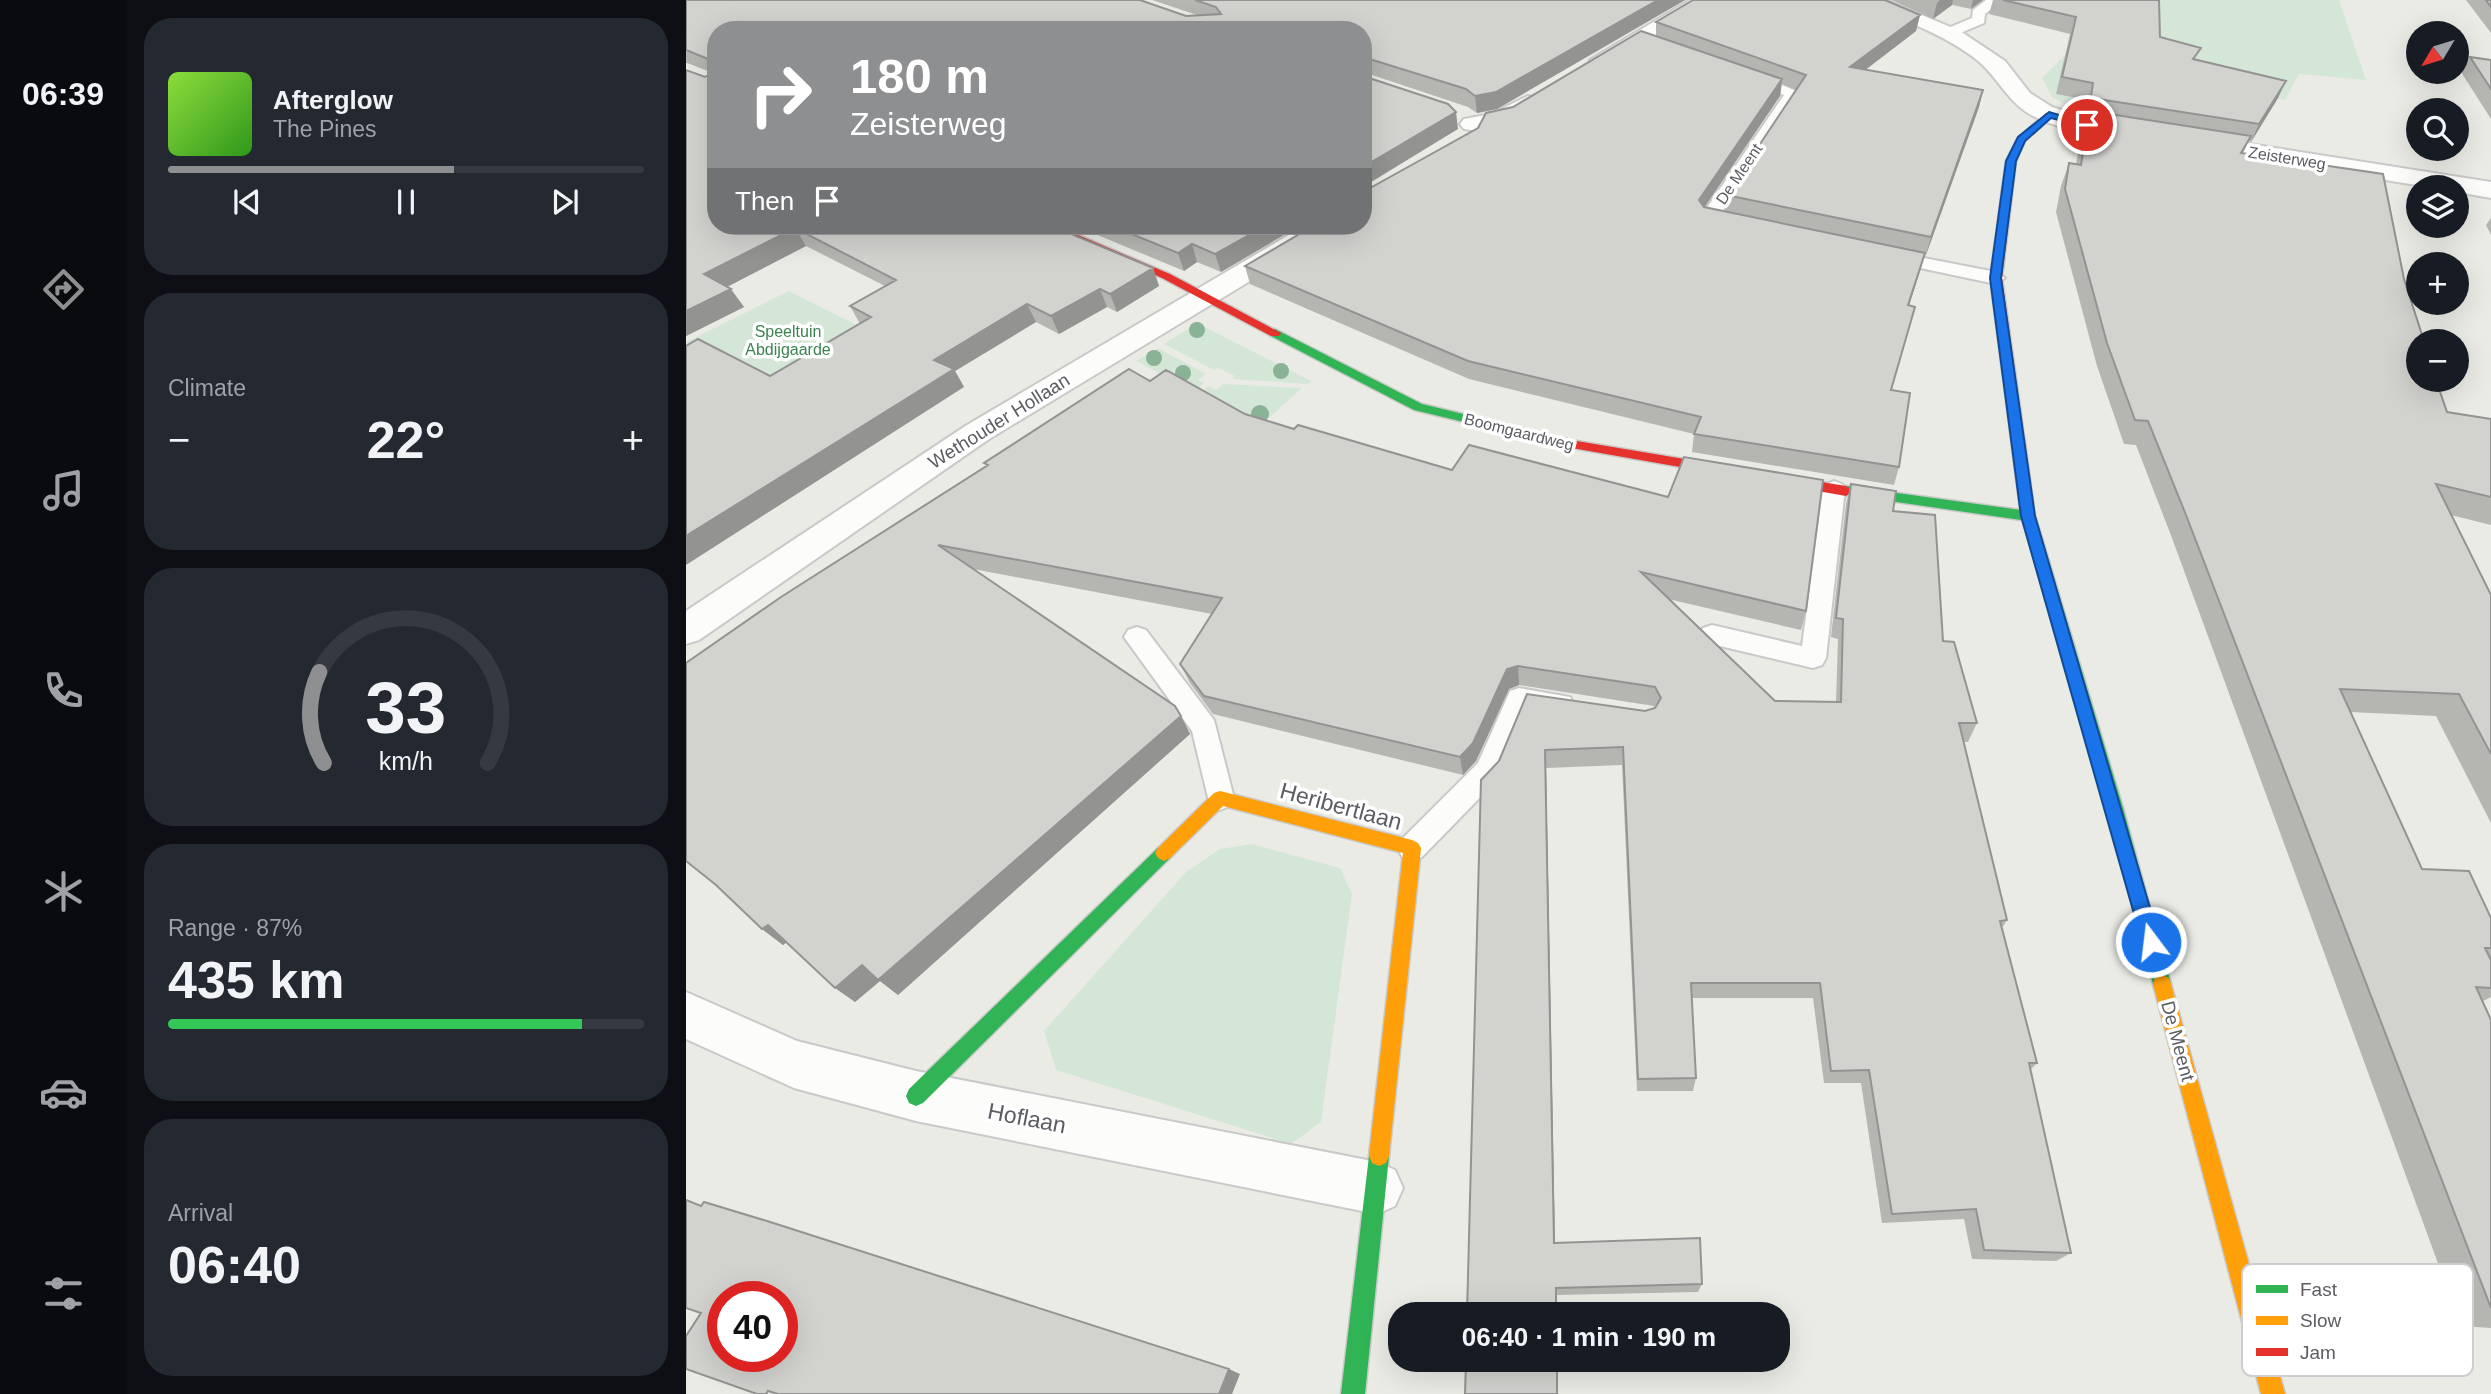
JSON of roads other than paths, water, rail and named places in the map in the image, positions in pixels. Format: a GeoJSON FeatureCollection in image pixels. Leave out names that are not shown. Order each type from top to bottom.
{"type":"FeatureCollection","features":[{"type":"Feature","properties":{"kind":"street"},"geometry":{"type":"LineString","coordinates":[[1578,74],[1704,0]]}},
{"type":"Feature","properties":{"kind":"street","name":"Zeisterweg"},"geometry":{"type":"LineString","coordinates":[[1868,0],[1946,34],[1997,66],[2023,99],[2049,115],[2162,137],[2491,190]]}},
{"type":"Feature","properties":{"kind":"street"},"geometry":{"type":"LineString","coordinates":[[1458,145],[1473,134],[1466,119],[1505,117],[1542,96]]}},
{"type":"Feature","properties":{"kind":"street","name":"De Meent"},"geometry":{"type":"LineString","coordinates":[[2049,115],[2021,139],[2011,161],[1996,278],[2028,516],[2115,808],[2242,1279]]}},
{"type":"Feature","properties":{"kind":"street","name":"Boomgaardweg"},"geometry":{"type":"LineString","coordinates":[[1068,235],[1205,295],[1418,407],[1587,448],[1834,489],[2028,516]]}},
{"type":"Feature","properties":{"kind":"street","name":"Wethouder Hollaan"},"geometry":{"type":"LineString","coordinates":[[686,630],[978,432],[1307,235]]}},
{"type":"Feature","properties":{"kind":"street"},"geometry":{"type":"LineString","coordinates":[[916,1096],[1220,798]]}},
{"type":"Feature","properties":{"kind":"street","name":"Heribertlaan"},"geometry":{"type":"LineString","coordinates":[[1220,798],[1412,848],[1353,1394]]}},
{"type":"Feature","properties":{"kind":"street","name":"Hoflaan"},"geometry":{"type":"LineString","coordinates":[[686,1015],[794,1064],[916,1096],[1377,1188]]}},
{"type":"Feature","properties":{"kind":"street","name":"De Meent"},"geometry":{"type":"LineString","coordinates":[[2268,1376],[2273,1394]]}},
{"type":"Feature","properties":{"kind":"lane"},"geometry":{"type":"LineString","coordinates":[[1946,34],[1979,20],[1978,13],[1995,0]]}},
{"type":"Feature","properties":{"kind":"lane"},"geometry":{"type":"LineString","coordinates":[[1638,39],[1663,47]]}},
{"type":"Feature","properties":{"kind":"lane","name":"De Meent"},"geometry":{"type":"LineString","coordinates":[[1726,68],[1793,93],[1709,218],[1748,227]]}},
{"type":"Feature","properties":{"kind":"lane"},"geometry":{"type":"LineString","coordinates":[[1866,252],[1996,278]]}},
{"type":"Feature","properties":{"kind":"lane"},"geometry":{"type":"LineString","coordinates":[[1712,635],[1813,658],[1834,489]]}},
{"type":"Feature","properties":{"kind":"lane"},"geometry":{"type":"LineString","coordinates":[[1137,637],[1205,728],[1220,798]]}},
{"type":"Feature","properties":{"kind":"lane"},"geometry":{"type":"LineString","coordinates":[[1412,848],[1489,770],[1519,698],[1588,708]]}},
{"type":"Feature","properties":{"kind":"park label","name":"Speeltuin Abdijgaarde"},"geometry":{"type":"Point","coordinates":[788,340]}}]}
